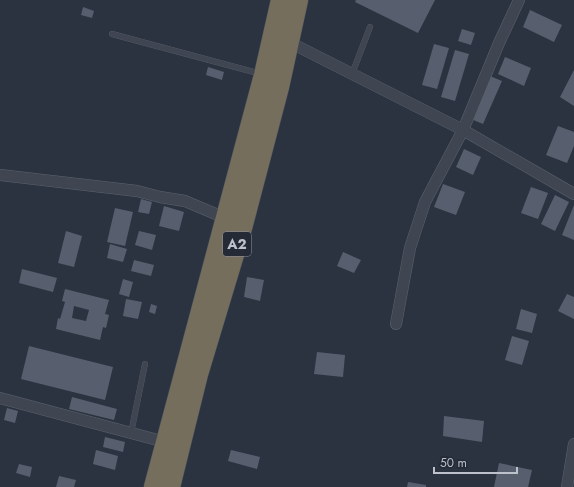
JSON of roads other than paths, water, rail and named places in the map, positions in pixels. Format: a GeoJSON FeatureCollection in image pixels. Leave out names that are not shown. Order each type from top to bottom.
{"type":"FeatureCollection","features":[{"type":"Feature","properties":{"kind":"highway","name":"A2"},"geometry":{"type":"LineString","coordinates":[[154,487],[264,75],[281,0]]}},
{"type":"Feature","properties":{"kind":"highway","name":"A2"},"geometry":{"type":"LineString","coordinates":[[170,487],[198,374],[242,228],[279,87],[298,0]]}},
{"type":"Feature","properties":{"kind":"street"},"geometry":{"type":"LineString","coordinates":[[396,324],[410,248],[425,202],[463,130],[499,43],[519,0]]}},
{"type":"Feature","properties":{"kind":"street"},"geometry":{"type":"LineString","coordinates":[[289,42],[463,130],[574,194]]}},
{"type":"Feature","properties":{"kind":"street"},"geometry":{"type":"LineString","coordinates":[[0,175],[137,191],[160,197],[186,201],[225,218]]}},
{"type":"Feature","properties":{"kind":"street"},"geometry":{"type":"LineString","coordinates":[[0,398],[165,442]]}},
{"type":"Feature","properties":{"kind":"street"},"geometry":{"type":"LineString","coordinates":[[568,487],[574,444]]}},
{"type":"Feature","properties":{"kind":"lane"},"geometry":{"type":"LineString","coordinates":[[352,74],[370,27]]}},
{"type":"Feature","properties":{"kind":"lane"},"geometry":{"type":"LineString","coordinates":[[112,34],[264,75]]}},
{"type":"Feature","properties":{"kind":"lane"},"geometry":{"type":"LineString","coordinates":[[132,433],[145,364]]}}]}
